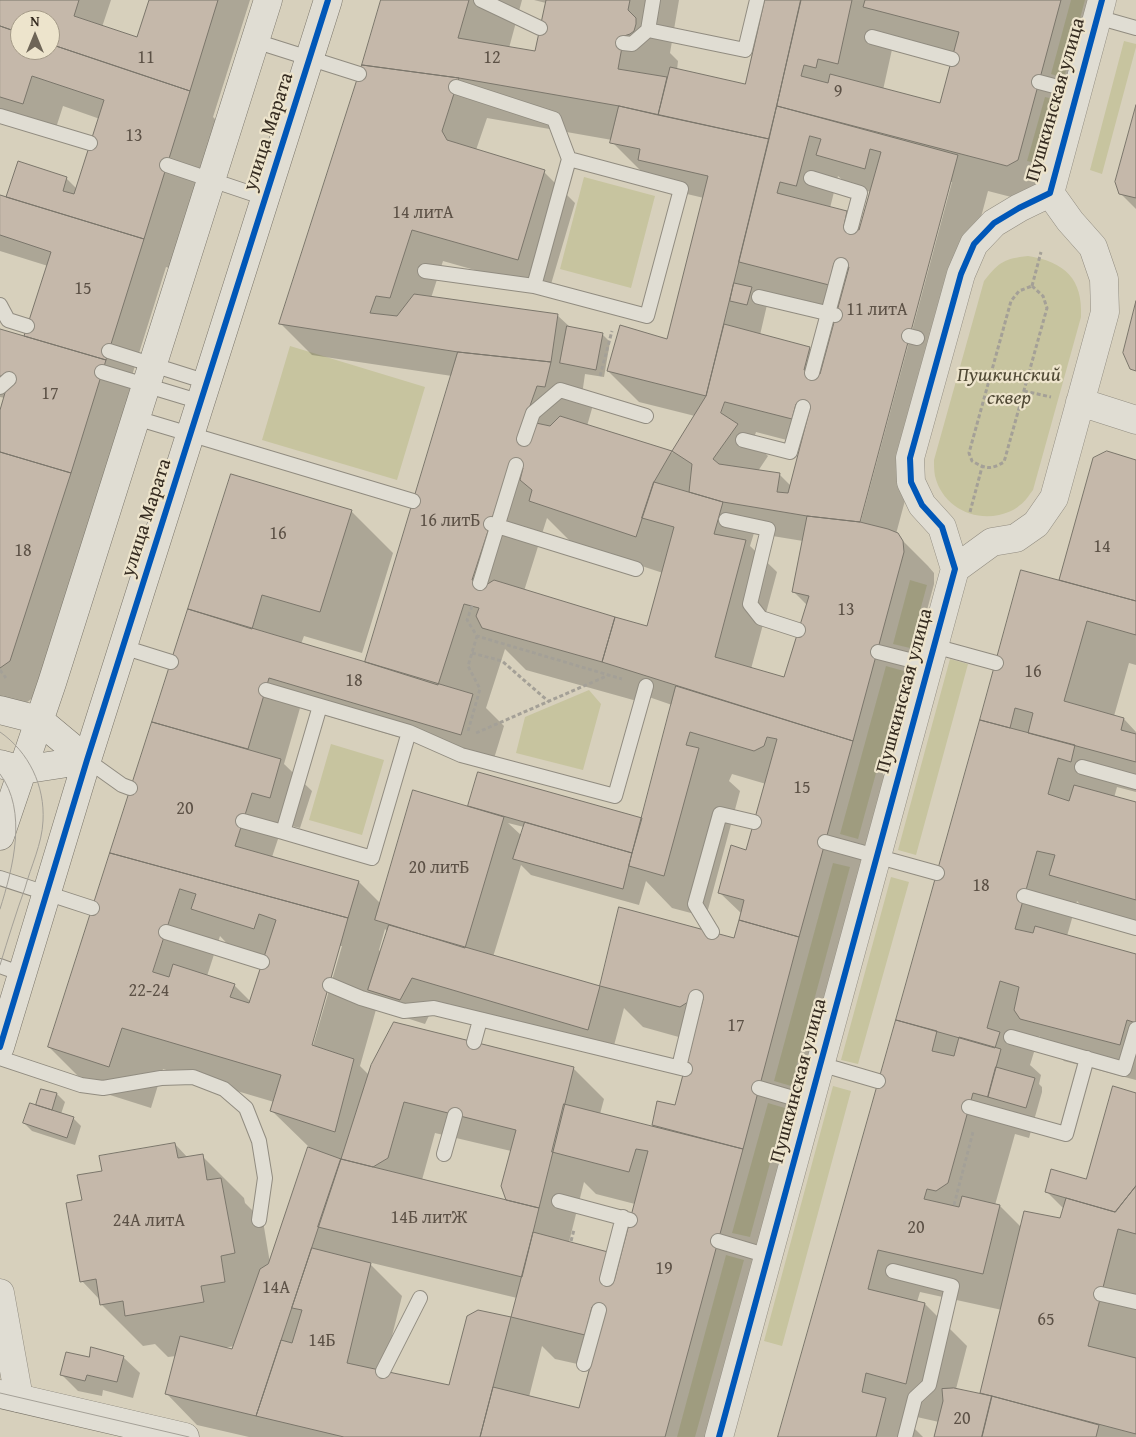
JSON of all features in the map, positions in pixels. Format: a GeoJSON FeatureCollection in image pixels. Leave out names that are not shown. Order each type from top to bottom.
{"type":"FeatureCollection","features":[{"type":"Feature","properties":{"kind":"street","name":"улица Марата"},"geometry":{"type":"LineString","coordinates":[[0,836],[11,767],[39,720],[52,683],[210,178],[268,0]]}},
{"type":"Feature","properties":{"kind":"street","name":"улица Марата"},"geometry":{"type":"LineString","coordinates":[[0,1047],[11,970],[46,894],[328,0]]}},
{"type":"Feature","properties":{"kind":"street","name":"Пушкинская улица"},"geometry":{"type":"LineString","coordinates":[[719,1437],[955,569],[942,527],[922,505],[911,482],[910,458],[961,274],[974,244],[994,223],[1050,193],[1100,9]]}},
{"type":"Feature","properties":{"kind":"street","name":"Пушкинская улица"},"geometry":{"type":"LineString","coordinates":[[955,569],[992,542],[1016,538],[1036,524],[1054,498],[1070,400],[1105,312],[1104,279],[1093,247],[1070,221],[1050,193]]}},
{"type":"Feature","properties":{"kind":"street"},"geometry":{"type":"LineString","coordinates":[[1019,208],[1070,221]]}},
{"type":"Feature","properties":{"kind":"street"},"geometry":{"type":"LineString","coordinates":[[1070,400],[1136,420]]}},
{"type":"Feature","properties":{"kind":"street"},"geometry":{"type":"LineString","coordinates":[[942,527],[992,542]]}},
{"type":"Feature","properties":{"kind":"street"},"geometry":{"type":"LineString","coordinates":[[0,710],[39,720],[87,760]]}},
{"type":"Feature","properties":{"kind":"street"},"geometry":{"type":"LineString","coordinates":[[11,767],[87,760]]}},
{"type":"Feature","properties":{"kind":"street"},"geometry":{"type":"LineString","coordinates":[[0,1293],[10,1396],[185,1437]]}},
{"type":"Feature","properties":{"kind":"lane"},"geometry":{"type":"LineString","coordinates":[[481,0],[540,28]]}},
{"type":"Feature","properties":{"kind":"lane"},"geometry":{"type":"LineString","coordinates":[[623,43],[632,44],[648,30],[653,0]]}},
{"type":"Feature","properties":{"kind":"lane"},"geometry":{"type":"LineString","coordinates":[[648,30],[745,50],[757,0]]}},
{"type":"Feature","properties":{"kind":"lane"},"geometry":{"type":"LineString","coordinates":[[1100,9],[1136,28]]}},
{"type":"Feature","properties":{"kind":"lane"},"geometry":{"type":"LineString","coordinates":[[872,37],[952,59]]}},
{"type":"Feature","properties":{"kind":"lane"},"geometry":{"type":"LineString","coordinates":[[255,41],[359,74]]}},
{"type":"Feature","properties":{"kind":"lane"},"geometry":{"type":"LineString","coordinates":[[1039,82],[1077,92]]}},
{"type":"Feature","properties":{"kind":"lane"},"geometry":{"type":"LineString","coordinates":[[456,87],[554,119],[569,158],[534,286]]}},
{"type":"Feature","properties":{"kind":"lane"},"geometry":{"type":"LineString","coordinates":[[0,116],[90,143]]}},
{"type":"Feature","properties":{"kind":"lane"},"geometry":{"type":"LineString","coordinates":[[425,271],[534,286],[647,316],[681,189],[569,158]]}},
{"type":"Feature","properties":{"kind":"lane"},"geometry":{"type":"LineString","coordinates":[[167,165],[265,198]]}},
{"type":"Feature","properties":{"kind":"lane"},"geometry":{"type":"LineString","coordinates":[[811,178],[860,193],[851,227]]}},
{"type":"Feature","properties":{"kind":"lane"},"geometry":{"type":"LineString","coordinates":[[812,373],[832,315],[841,265]]}},
{"type":"Feature","properties":{"kind":"lane"},"geometry":{"type":"LineString","coordinates":[[759,297],[832,315]]}},
{"type":"Feature","properties":{"kind":"lane"},"geometry":{"type":"LineString","coordinates":[[0,304],[8,320],[27,326]]}},
{"type":"Feature","properties":{"kind":"lane"},"geometry":{"type":"LineString","coordinates":[[109,351],[149,375],[204,392]]}},
{"type":"Feature","properties":{"kind":"lane"},"geometry":{"type":"LineString","coordinates":[[102,372],[149,375],[204,392]]}},
{"type":"Feature","properties":{"kind":"lane"},"geometry":{"type":"LineString","coordinates":[[524,439],[533,413],[560,390],[646,416]]}},
{"type":"Feature","properties":{"kind":"lane"},"geometry":{"type":"LineString","coordinates":[[743,440],[790,452],[803,407]]}},
{"type":"Feature","properties":{"kind":"lane"},"geometry":{"type":"LineString","coordinates":[[136,418],[413,501]]}},
{"type":"Feature","properties":{"kind":"lane"},"geometry":{"type":"LineString","coordinates":[[480,583],[494,525],[516,465]]}},
{"type":"Feature","properties":{"kind":"lane"},"geometry":{"type":"LineString","coordinates":[[726,520],[768,528],[750,604],[761,618],[798,630]]}},
{"type":"Feature","properties":{"kind":"lane"},"geometry":{"type":"LineString","coordinates":[[494,525],[636,569]]}},
{"type":"Feature","properties":{"kind":"lane"},"geometry":{"type":"LineString","coordinates":[[123,647],[171,662]]}},
{"type":"Feature","properties":{"kind":"lane"},"geometry":{"type":"LineString","coordinates":[[878,652],[996,663]]}},
{"type":"Feature","properties":{"kind":"lane"},"geometry":{"type":"LineString","coordinates":[[266,690],[409,732],[461,755],[615,796],[646,686]]}},
{"type":"Feature","properties":{"kind":"lane"},"geometry":{"type":"LineString","coordinates":[[283,832],[320,706]]}},
{"type":"Feature","properties":{"kind":"lane"},"geometry":{"type":"LineString","coordinates":[[243,821],[372,858],[409,732]]}},
{"type":"Feature","properties":{"kind":"lane"},"geometry":{"type":"LineString","coordinates":[[87,760],[122,785],[130,788]]}},
{"type":"Feature","properties":{"kind":"lane"},"geometry":{"type":"LineString","coordinates":[[1082,766],[1136,782]]}},
{"type":"Feature","properties":{"kind":"lane"},"geometry":{"type":"LineString","coordinates":[[712,932],[695,904],[720,814],[754,822]]}},
{"type":"Feature","properties":{"kind":"lane"},"geometry":{"type":"LineString","coordinates":[[825,842],[937,873]]}},
{"type":"Feature","properties":{"kind":"lane"},"geometry":{"type":"LineString","coordinates":[[0,878],[92,908]]}},
{"type":"Feature","properties":{"kind":"lane"},"geometry":{"type":"LineString","coordinates":[[1024,896],[1136,928]]}},
{"type":"Feature","properties":{"kind":"lane"},"geometry":{"type":"LineString","coordinates":[[166,932],[262,962]]}},
{"type":"Feature","properties":{"kind":"lane"},"geometry":{"type":"LineString","coordinates":[[330,984],[361,998],[404,1011],[434,1008],[682,1068],[696,996]]}},
{"type":"Feature","properties":{"kind":"lane"},"geometry":{"type":"LineString","coordinates":[[474,1042],[480,1020]]}},
{"type":"Feature","properties":{"kind":"lane"},"geometry":{"type":"LineString","coordinates":[[1011,1038],[1124,1069],[1136,1029]]}},
{"type":"Feature","properties":{"kind":"lane"},"geometry":{"type":"LineString","coordinates":[[0,1058],[81,1085],[103,1088],[161,1078],[193,1077],[224,1089],[246,1108],[259,1140],[265,1178],[259,1220]]}},
{"type":"Feature","properties":{"kind":"lane"},"geometry":{"type":"LineString","coordinates":[[974,1108],[1066,1134],[1087,1058]]}},
{"type":"Feature","properties":{"kind":"lane"},"geometry":{"type":"LineString","coordinates":[[820,1064],[878,1081]]}},
{"type":"Feature","properties":{"kind":"lane"},"geometry":{"type":"LineString","coordinates":[[759,1088],[810,1103]]}},
{"type":"Feature","properties":{"kind":"lane"},"geometry":{"type":"LineString","coordinates":[[444,1154],[455,1115]]}},
{"type":"Feature","properties":{"kind":"lane"},"geometry":{"type":"LineString","coordinates":[[559,1202],[627,1218],[607,1279]]}},
{"type":"Feature","properties":{"kind":"lane"},"geometry":{"type":"LineString","coordinates":[[718,1241],[768,1256]]}},
{"type":"Feature","properties":{"kind":"lane"},"geometry":{"type":"LineString","coordinates":[[893,1272],[952,1286],[929,1385],[915,1398],[905,1437]]}},
{"type":"Feature","properties":{"kind":"lane"},"geometry":{"type":"LineString","coordinates":[[1101,1294],[1136,1302]]}},
{"type":"Feature","properties":{"kind":"lane"},"geometry":{"type":"LineString","coordinates":[[383,1370],[420,1298]]}},
{"type":"Feature","properties":{"kind":"lane"},"geometry":{"type":"LineString","coordinates":[[584,1364],[599,1310]]}},
{"type":"Feature","properties":{"kind":"path"},"geometry":{"type":"LineString","coordinates":[[1035,251],[1048,254]]}},
{"type":"Feature","properties":{"kind":"path"},"geometry":{"type":"LineString","coordinates":[[1032,286],[1041,252]]}},
{"type":"Feature","properties":{"kind":"path"},"geometry":{"type":"LineString","coordinates":[[1032,286],[1043,296],[1047,308],[1004,462],[993,468],[982,467],[972,461],[969,453],[988,382],[1011,301],[1019,291],[1032,286]]}},
{"type":"Feature","properties":{"kind":"path"},"geometry":{"type":"LineString","coordinates":[[593,400],[618,308]]}},
{"type":"Feature","properties":{"kind":"path"},"geometry":{"type":"LineString","coordinates":[[959,374],[988,382]]}},
{"type":"Feature","properties":{"kind":"path"},"geometry":{"type":"LineString","coordinates":[[1024,391],[1070,400]]}},
{"type":"Feature","properties":{"kind":"path"},"geometry":{"type":"LineString","coordinates":[[970,514],[982,467]]}},
{"type":"Feature","properties":{"kind":"path"},"geometry":{"type":"LineString","coordinates":[[472,606],[467,620],[477,636],[646,686]]}},
{"type":"Feature","properties":{"kind":"path"},"geometry":{"type":"LineString","coordinates":[[461,755],[480,689],[468,666],[477,636]]}},
{"type":"Feature","properties":{"kind":"path"},"geometry":{"type":"LineString","coordinates":[[472,653],[502,661],[548,702]]}},
{"type":"Feature","properties":{"kind":"path"},"geometry":{"type":"LineString","coordinates":[[466,738],[609,675]]}},
{"type":"Feature","properties":{"kind":"path"},"geometry":{"type":"LineString","coordinates":[[954,1205],[974,1108]]}},
{"type":"Feature","properties":{"kind":"green space"},"geometry":{"type":"Polygon","coordinates":[[[1071,0],[1085,0],[1064,78],[1051,74],[1071,0]]]}},
{"type":"Feature","properties":{"kind":"green space"},"geometry":{"type":"Polygon","coordinates":[[[1124,41],[1136,44],[1136,47],[1102,174],[1090,170],[1124,41]]]}},
{"type":"Feature","properties":{"kind":"green space"},"geometry":{"type":"Polygon","coordinates":[[[1045,97],[1058,100],[1040,164],[1027,161],[1045,97]]]}},
{"type":"Feature","properties":{"kind":"green space"},"geometry":{"type":"Polygon","coordinates":[[[584,177],[655,196],[631,288],[560,269],[584,177]]]}},
{"type":"Feature","properties":{"kind":"green space","name":"Пушкинский сквер"},"geometry":{"type":"Polygon","coordinates":[[[1028,256],[1052,263],[1069,274],[1079,292],[1081,317],[1033,490],[1024,502],[1013,510],[999,515],[978,516],[959,509],[944,495],[935,476],[934,460],[984,281],[1003,262],[1013,258],[1028,256]]]}},
{"type":"Feature","properties":{"kind":"green space"},"geometry":{"type":"Polygon","coordinates":[[[290,346],[425,387],[397,480],[262,440],[290,346]]]}},
{"type":"Feature","properties":{"kind":"green space"},"geometry":{"type":"Polygon","coordinates":[[[910,580],[927,585],[910,648],[893,644],[910,580]]]}},
{"type":"Feature","properties":{"kind":"green space"},"geometry":{"type":"Polygon","coordinates":[[[950,659],[968,664],[916,855],[898,850],[950,659]]]}},
{"type":"Feature","properties":{"kind":"green space"},"geometry":{"type":"Polygon","coordinates":[[[886,666],[904,671],[858,839],[840,834],[886,666]]]}},
{"type":"Feature","properties":{"kind":"green space"},"geometry":{"type":"Polygon","coordinates":[[[589,690],[601,704],[583,770],[516,753],[525,717],[589,690]]]}},
{"type":"Feature","properties":{"kind":"green space"},"geometry":{"type":"Polygon","coordinates":[[[331,744],[384,760],[362,835],[309,820],[331,744]]]}},
{"type":"Feature","properties":{"kind":"green space"},"geometry":{"type":"Polygon","coordinates":[[[833,863],[850,867],[791,1086],[774,1081],[833,863]]]}},
{"type":"Feature","properties":{"kind":"green space"},"geometry":{"type":"Polygon","coordinates":[[[891,877],[909,882],[858,1064],[841,1060],[891,877]]]}},
{"type":"Feature","properties":{"kind":"green space"},"geometry":{"type":"Polygon","coordinates":[[[833,1086],[851,1091],[782,1346],[764,1341],[833,1086]]]}},
{"type":"Feature","properties":{"kind":"green space"},"geometry":{"type":"Polygon","coordinates":[[[768,1103],[785,1108],[750,1237],[732,1233],[768,1103]]]}},
{"type":"Feature","properties":{"kind":"green space"},"geometry":{"type":"Polygon","coordinates":[[[726,1255],[744,1260],[695,1437],[677,1437],[726,1255]]]}},
{"type":"Feature","properties":{"kind":"building"},"geometry":{"type":"Polygon","coordinates":[[[0,0],[79,0],[74,16],[137,37],[149,0],[218,0],[190,91],[60,47],[60,10],[10,10],[10,30],[0,26],[0,0]]]}},
{"type":"Feature","properties":{"kind":"building"},"geometry":{"type":"Polygon","coordinates":[[[381,0],[469,0],[458,38],[535,51],[546,0],[630,0],[628,10],[636,18],[636,24],[634,31],[624,36],[618,69],[667,77],[658,115],[619,106],[459,78],[362,65],[381,0]]]}},
{"type":"Feature","properties":{"kind":"building"},"geometry":{"type":"Polygon","coordinates":[[[765,0],[801,0],[769,139],[658,115],[670,67],[745,84],[765,0]]]}},
{"type":"Feature","properties":{"kind":"building"},"geometry":{"type":"Polygon","coordinates":[[[801,0],[852,0],[838,64],[818,59],[816,68],[804,65],[801,76],[828,83],[830,74],[940,103],[959,32],[863,7],[865,0],[1061,0],[1018,160],[1007,166],[777,106],[801,0]]]}},
{"type":"Feature","properties":{"kind":"building"},"geometry":{"type":"Polygon","coordinates":[[[0,26],[10,30],[10,60],[60,60],[60,47],[190,91],[144,239],[6,197],[18,161],[67,177],[63,191],[74,194],[104,100],[32,76],[23,104],[0,97],[0,26]]]}},
{"type":"Feature","properties":{"kind":"building"},"geometry":{"type":"Polygon","coordinates":[[[362,65],[459,78],[442,131],[447,140],[545,170],[518,260],[412,230],[390,298],[376,296],[370,313],[397,316],[414,294],[558,314],[551,362],[458,352],[279,324],[362,65]]]}},
{"type":"Feature","properties":{"kind":"building"},"geometry":{"type":"Polygon","coordinates":[[[1136,105],[1136,198],[1119,194],[1115,182],[1136,105]]]}},
{"type":"Feature","properties":{"kind":"building"},"geometry":{"type":"Polygon","coordinates":[[[619,106],[769,139],[706,396],[607,371],[620,325],[667,339],[708,176],[638,160],[640,149],[610,143],[619,106]]]}},
{"type":"Feature","properties":{"kind":"building"},"geometry":{"type":"Polygon","coordinates":[[[777,106],[958,155],[860,522],[807,516],[723,502],[689,492],[692,464],[672,451],[706,396],[724,324],[810,347],[804,370],[820,374],[849,267],[834,263],[829,285],[739,262],[777,106]],[[810,136],[796,186],[780,182],[777,193],[847,211],[844,226],[859,230],[881,152],[870,149],[865,169],[816,155],[821,139],[810,136]],[[725,402],[721,413],[738,424],[713,459],[719,464],[780,473],[777,492],[788,493],[810,408],[796,404],[792,419],[725,402]]]}},
{"type":"Feature","properties":{"kind":"building"},"geometry":{"type":"Polygon","coordinates":[[[0,195],[144,239],[106,360],[24,336],[51,252],[0,235],[0,195]]]}},
{"type":"Feature","properties":{"kind":"building"},"geometry":{"type":"Polygon","coordinates":[[[734,283],[752,287],[747,305],[730,301],[734,283]]]}},
{"type":"Feature","properties":{"kind":"building"},"geometry":{"type":"Polygon","coordinates":[[[1136,301],[1136,371],[1130,369],[1123,353],[1136,301]]]}},
{"type":"Feature","properties":{"kind":"building"},"geometry":{"type":"Polygon","coordinates":[[[567,326],[603,333],[596,370],[560,363],[567,326]]]}},
{"type":"Feature","properties":{"kind":"building"},"geometry":{"type":"Polygon","coordinates":[[[0,329],[106,360],[71,473],[0,452],[0,410],[9,379],[0,376],[0,329]]]}},
{"type":"Feature","properties":{"kind":"building"},"geometry":{"type":"Polygon","coordinates":[[[458,352],[551,362],[545,387],[537,386],[519,437],[536,423],[550,426],[560,416],[672,451],[654,482],[636,537],[529,501],[532,490],[520,480],[523,468],[510,464],[472,580],[486,585],[494,580],[615,617],[602,662],[482,628],[476,616],[479,608],[464,604],[438,685],[365,662],[458,352]]]}},
{"type":"Feature","properties":{"kind":"building"},"geometry":{"type":"Polygon","coordinates":[[[1107,451],[1136,460],[1136,601],[1059,580],[1093,458],[1107,451]]]}},
{"type":"Feature","properties":{"kind":"building"},"geometry":{"type":"Polygon","coordinates":[[[0,452],[71,473],[10,661],[0,668],[0,452]]]}},
{"type":"Feature","properties":{"kind":"building"},"geometry":{"type":"Polygon","coordinates":[[[231,474],[352,510],[320,612],[262,595],[252,629],[188,609],[231,474]]]}},
{"type":"Feature","properties":{"kind":"building"},"geometry":{"type":"Polygon","coordinates":[[[654,482],[723,502],[714,534],[746,540],[715,657],[784,677],[809,596],[792,592],[807,516],[860,522],[898,533],[903,541],[904,552],[853,741],[602,662],[615,617],[647,626],[674,527],[642,518],[654,482]]]}},
{"type":"Feature","properties":{"kind":"building"},"geometry":{"type":"Polygon","coordinates":[[[1021,570],[1136,601],[1136,635],[1087,621],[1064,701],[1124,718],[1121,730],[1136,734],[1136,762],[1028,733],[1033,713],[1015,708],[1010,728],[980,720],[1021,570]]]}},
{"type":"Feature","properties":{"kind":"building"},"geometry":{"type":"Polygon","coordinates":[[[188,609],[473,694],[461,735],[269,678],[248,749],[152,722],[188,609]]]}},
{"type":"Feature","properties":{"kind":"building"},"geometry":{"type":"Polygon","coordinates":[[[676,686],[853,741],[799,937],[739,920],[744,900],[718,893],[731,845],[746,850],[777,739],[767,737],[764,746],[754,751],[690,732],[686,745],[699,748],[664,876],[629,866],[676,686]]]}},
{"type":"Feature","properties":{"kind":"building"},"geometry":{"type":"Polygon","coordinates":[[[980,720],[1075,745],[1071,762],[1058,758],[1048,794],[1069,801],[1074,785],[1136,802],[1136,900],[1049,875],[1055,855],[1037,851],[1015,929],[1033,933],[1035,926],[1136,954],[1136,1023],[1127,1020],[1120,1045],[1020,1019],[1014,1010],[1019,987],[1000,981],[987,1028],[1000,1032],[995,1048],[896,1020],[980,720]]]}},
{"type":"Feature","properties":{"kind":"building"},"geometry":{"type":"Polygon","coordinates":[[[152,722],[281,759],[270,798],[252,793],[235,846],[359,881],[348,918],[110,853],[152,722]]]}},
{"type":"Feature","properties":{"kind":"building"},"geometry":{"type":"Polygon","coordinates":[[[478,772],[642,818],[632,853],[468,806],[478,772]]]}},
{"type":"Feature","properties":{"kind":"building"},"geometry":{"type":"Polygon","coordinates":[[[413,790],[504,817],[465,948],[375,920],[413,790]]]}},
{"type":"Feature","properties":{"kind":"building"},"geometry":{"type":"Polygon","coordinates":[[[525,822],[632,853],[623,889],[513,859],[525,822]]]}},
{"type":"Feature","properties":{"kind":"building"},"geometry":{"type":"Polygon","coordinates":[[[110,853],[348,918],[312,1045],[354,1059],[335,1132],[270,1111],[281,1075],[122,1028],[109,1067],[48,1047],[110,853]],[[180,889],[153,972],[169,977],[173,964],[235,984],[230,997],[249,1003],[276,920],[259,914],[254,929],[191,909],[196,894],[180,889]]]}},
{"type":"Feature","properties":{"kind":"building"},"geometry":{"type":"Polygon","coordinates":[[[619,907],[734,938],[739,920],[799,937],[743,1149],[652,1125],[657,1101],[675,1105],[703,999],[696,997],[680,1007],[600,986],[619,907]]]}},
{"type":"Feature","properties":{"kind":"building"},"geometry":{"type":"Polygon","coordinates":[[[389,925],[600,986],[588,1030],[412,978],[400,1000],[368,990],[389,925]]]}},
{"type":"Feature","properties":{"kind":"building"},"geometry":{"type":"Polygon","coordinates":[[[896,1020],[937,1031],[932,1051],[954,1056],[959,1037],[1001,1049],[988,1097],[973,1093],[948,1183],[936,1191],[927,1189],[924,1199],[959,1207],[962,1196],[1000,1205],[983,1274],[878,1250],[868,1289],[925,1303],[906,1384],[866,1373],[862,1392],[886,1398],[876,1437],[778,1437],[896,1020]]]}},
{"type":"Feature","properties":{"kind":"building"},"geometry":{"type":"Polygon","coordinates":[[[394,1022],[574,1067],[539,1208],[506,1200],[501,1186],[516,1130],[404,1102],[388,1158],[373,1167],[341,1159],[371,1065],[394,1022]]]}},
{"type":"Feature","properties":{"kind":"building"},"geometry":{"type":"Polygon","coordinates":[[[996,1067],[1035,1078],[1026,1108],[988,1097],[996,1067]]]}},
{"type":"Feature","properties":{"kind":"building"},"geometry":{"type":"Polygon","coordinates":[[[1113,1086],[1136,1093],[1136,1186],[1115,1212],[1045,1192],[1051,1169],[1086,1179],[1113,1086]]]}},
{"type":"Feature","properties":{"kind":"building"},"geometry":{"type":"Polygon","coordinates":[[[41,1089],[57,1093],[52,1110],[36,1105],[41,1089]]]}},
{"type":"Feature","properties":{"kind":"building"},"geometry":{"type":"Polygon","coordinates":[[[30,1103],[74,1117],[67,1138],[23,1123],[30,1103]]]}},
{"type":"Feature","properties":{"kind":"building"},"geometry":{"type":"Polygon","coordinates":[[[564,1104],[743,1149],[665,1437],[480,1437],[493,1387],[579,1408],[605,1311],[592,1307],[585,1335],[511,1317],[533,1232],[608,1252],[601,1278],[614,1281],[648,1151],[636,1149],[629,1172],[552,1152],[564,1104]]]}},
{"type":"Feature","properties":{"kind":"building"},"geometry":{"type":"Polygon","coordinates":[[[175,1143],[178,1158],[203,1154],[207,1180],[221,1178],[235,1253],[221,1256],[225,1282],[201,1286],[204,1302],[125,1316],[123,1301],[100,1305],[96,1279],[80,1282],[66,1203],[82,1200],[77,1175],[102,1171],[99,1156],[175,1143]]]}},
{"type":"Feature","properties":{"kind":"building"},"geometry":{"type":"Polygon","coordinates":[[[308,1147],[341,1159],[256,1416],[165,1394],[180,1336],[232,1349],[260,1269],[268,1264],[308,1147]]]}},
{"type":"Feature","properties":{"kind":"building"},"geometry":{"type":"Polygon","coordinates":[[[341,1159],[539,1208],[522,1277],[318,1227],[341,1159]]]}},
{"type":"Feature","properties":{"kind":"building"},"geometry":{"type":"Polygon","coordinates":[[[1136,1186],[1136,1234],[1118,1229],[1088,1346],[1136,1358],[1136,1434],[980,1393],[1024,1211],[1060,1218],[1066,1198],[1115,1212],[1136,1186]]]}},
{"type":"Feature","properties":{"kind":"building"},"geometry":{"type":"Polygon","coordinates":[[[312,1248],[371,1263],[347,1363],[449,1385],[467,1316],[478,1310],[511,1317],[480,1437],[344,1437],[256,1416],[281,1340],[292,1343],[302,1310],[292,1308],[312,1248]]]}},
{"type":"Feature","properties":{"kind":"building"},"geometry":{"type":"Polygon","coordinates":[[[91,1347],[124,1356],[117,1382],[87,1375],[85,1381],[60,1375],[66,1352],[89,1357],[91,1347]]]}},
{"type":"Feature","properties":{"kind":"building"},"geometry":{"type":"Polygon","coordinates":[[[954,1388],[992,1396],[982,1437],[934,1437],[943,1401],[942,1389],[954,1388]]]}},
{"type":"Feature","properties":{"kind":"building"},"geometry":{"type":"Polygon","coordinates":[[[992,1396],[1099,1425],[1096,1437],[982,1437],[992,1396]]]}},
{"type":"Feature","properties":{"kind":"tram line"},"geometry":{"type":"LineString","coordinates":[[0,732],[19,749],[27,760],[38,783],[43,808],[42,830],[38,847],[0,965]]}},
{"type":"Feature","properties":{"kind":"tram line"},"geometry":{"type":"LineString","coordinates":[[0,774],[9,789],[14,805],[16,822],[13,858],[0,909]]}},
{"type":"Feature","properties":{"kind":"tram line"},"geometry":{"type":"LineString","coordinates":[[0,1393],[189,1437]]}},
{"type":"Feature","properties":{"kind":"cycle path"},"geometry":{"type":"LineString","coordinates":[[0,1047],[87,760],[328,0]]}},
{"type":"Feature","properties":{"kind":"cycle path"},"geometry":{"type":"LineString","coordinates":[[719,1437],[955,569],[942,527],[922,505],[911,482],[910,458],[961,274],[974,244],[994,223],[1050,193],[1102,0]]}}]}
